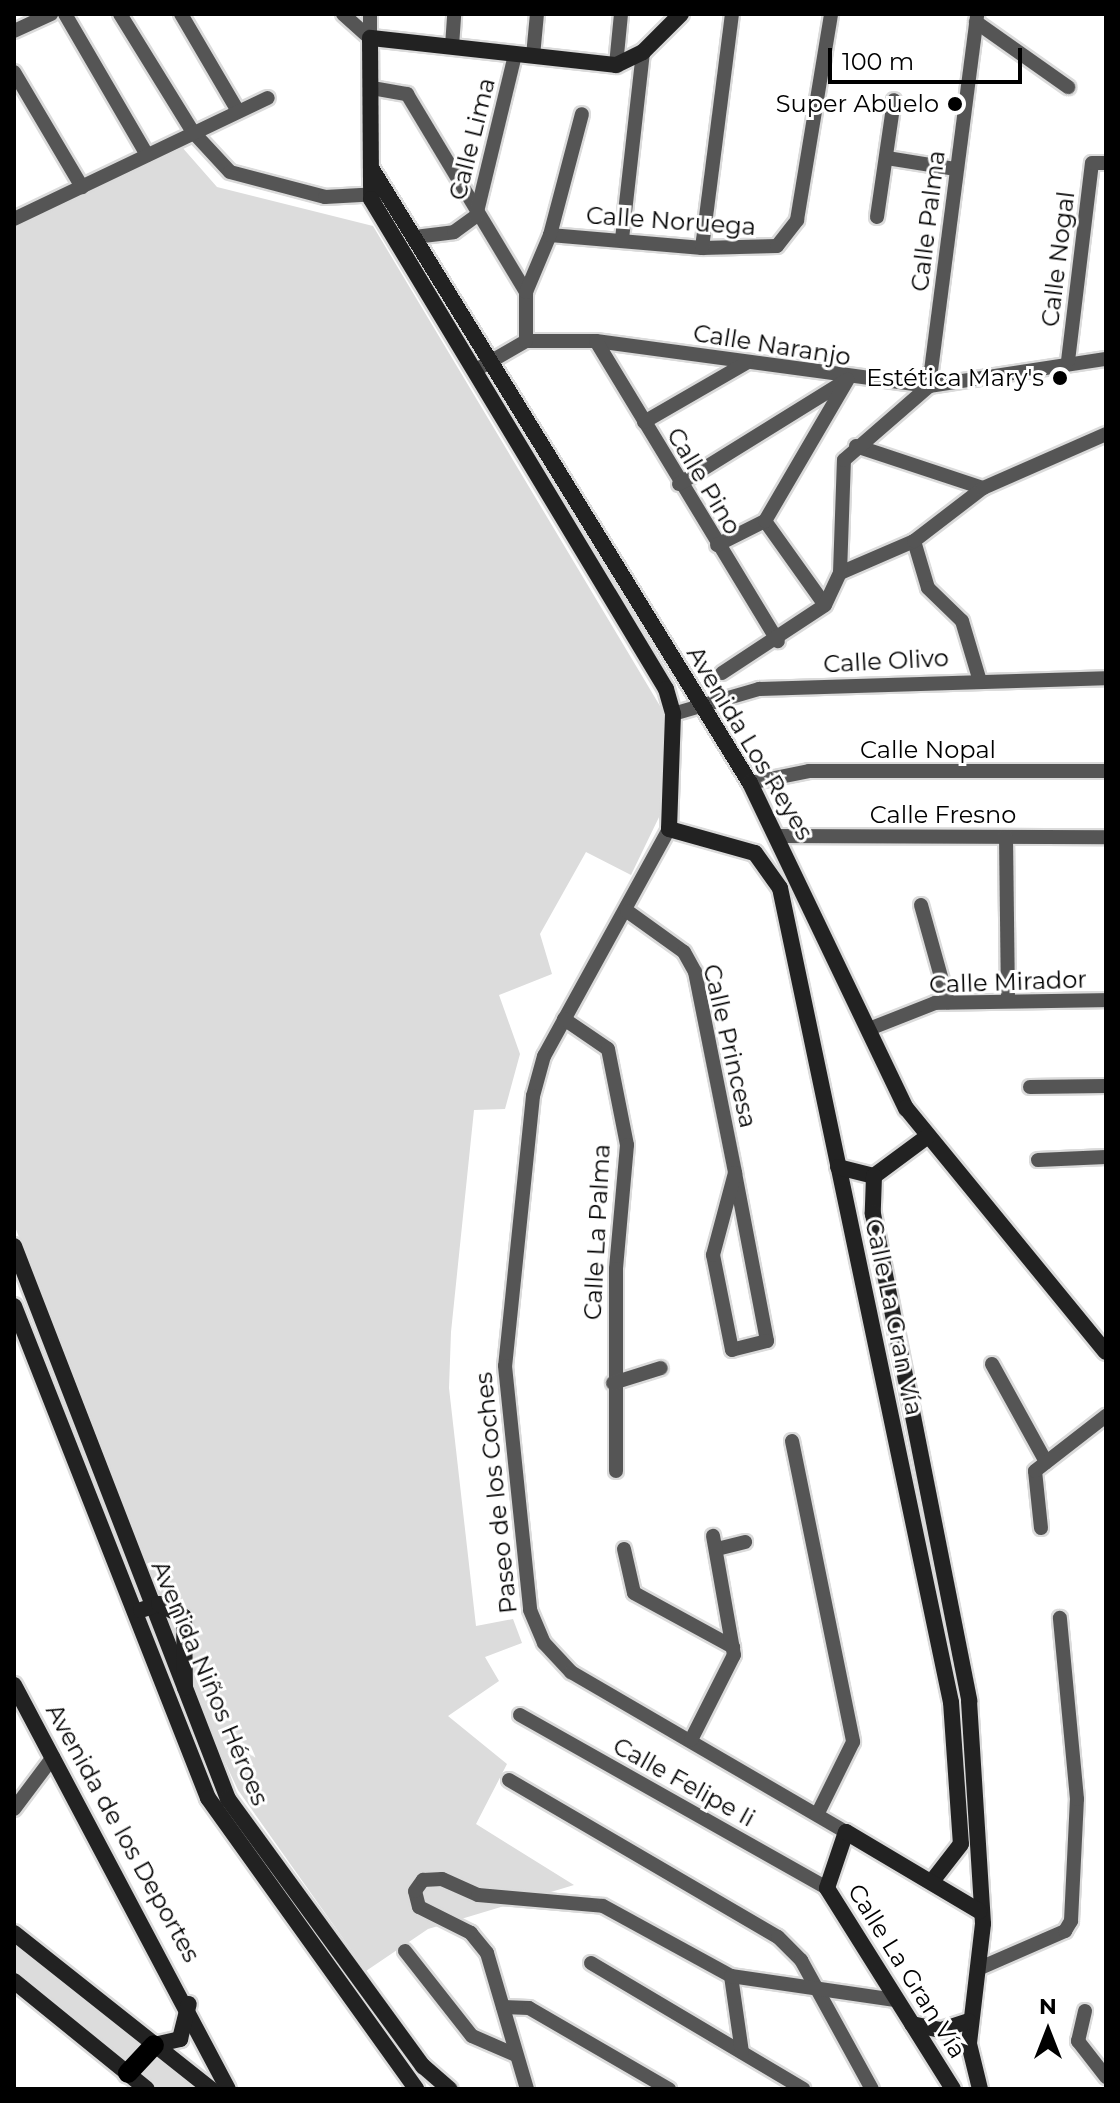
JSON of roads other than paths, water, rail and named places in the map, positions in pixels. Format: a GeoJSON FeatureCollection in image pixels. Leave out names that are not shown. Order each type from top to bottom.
{"type":"FeatureCollection","features":[{"type":"Feature","properties":{"kind":"main road"},"geometry":{"type":"LineString","coordinates":[[128,2073],[154,2045]]}},
{"type":"Feature","properties":{"kind":"street"},"geometry":{"type":"LineString","coordinates":[[65,14],[147,155]]}},
{"type":"Feature","properties":{"kind":"street"},"geometry":{"type":"LineString","coordinates":[[120,14],[213,159],[247,180],[371,199],[387,188]]}},
{"type":"Feature","properties":{"kind":"street"},"geometry":{"type":"LineString","coordinates":[[181,14],[238,111]]}},
{"type":"Feature","properties":{"kind":"street"},"geometry":{"type":"LineString","coordinates":[[343,14],[370,38],[616,65],[643,52],[681,14]]}},
{"type":"Feature","properties":{"kind":"street"},"geometry":{"type":"LineString","coordinates":[[370,14],[371,199]]}},
{"type":"Feature","properties":{"kind":"street"},"geometry":{"type":"LineString","coordinates":[[452,46],[454,14]]}},
{"type":"Feature","properties":{"kind":"street"},"geometry":{"type":"LineString","coordinates":[[533,56],[537,14]]}},
{"type":"Feature","properties":{"kind":"street"},"geometry":{"type":"LineString","coordinates":[[616,65],[621,14]]}},
{"type":"Feature","properties":{"kind":"street"},"geometry":{"type":"LineString","coordinates":[[702,248],[732,14]]}},
{"type":"Feature","properties":{"kind":"street","name":"Calle Noruega"},"geometry":{"type":"LineString","coordinates":[[550,235],[702,248],[766,250],[785,240],[797,220],[831,14]]}},
{"type":"Feature","properties":{"kind":"street"},"geometry":{"type":"LineString","coordinates":[[14,31],[45,15]]}},
{"type":"Feature","properties":{"kind":"street"},"geometry":{"type":"LineString","coordinates":[[976,18],[1068,87]]}},
{"type":"Feature","properties":{"kind":"street","name":"Calle Palma"},"geometry":{"type":"LineString","coordinates":[[929,386],[976,18]]}},
{"type":"Feature","properties":{"kind":"street"},"geometry":{"type":"LineString","coordinates":[[622,239],[643,52]]}},
{"type":"Feature","properties":{"kind":"street","name":"Calle Lima"},"geometry":{"type":"LineString","coordinates":[[415,237],[454,232],[476,216],[515,55]]}},
{"type":"Feature","properties":{"kind":"street"},"geometry":{"type":"LineString","coordinates":[[14,72],[82,187]]}},
{"type":"Feature","properties":{"kind":"street"},"geometry":{"type":"LineString","coordinates":[[372,88],[407,94],[476,216],[526,292]]}},
{"type":"Feature","properties":{"kind":"street"},"geometry":{"type":"LineString","coordinates":[[14,219],[268,98]]}},
{"type":"Feature","properties":{"kind":"street"},"geometry":{"type":"LineString","coordinates":[[877,217],[894,100]]}},
{"type":"Feature","properties":{"kind":"street"},"geometry":{"type":"LineString","coordinates":[[484,365],[526,341],[526,292],[550,235],[582,114]]}},
{"type":"Feature","properties":{"kind":"street"},"geometry":{"type":"LineString","coordinates":[[887,158],[956,169]]}},
{"type":"Feature","properties":{"kind":"street","name":"Calle Nogal"},"geometry":{"type":"LineString","coordinates":[[1068,361],[1099,163]]}},
{"type":"Feature","properties":{"kind":"street","name":"Avenida Los Reyes"},"geometry":{"type":"LineString","coordinates":[[373,171],[387,188],[415,237],[666,689],[673,714]]}},
{"type":"Feature","properties":{"kind":"street","name":"Avenida Los Reyes"},"geometry":{"type":"LineString","coordinates":[[371,199],[484,365],[750,783],[779,836],[890,1080],[928,1136],[1106,1352]]}},
{"type":"Feature","properties":{"kind":"street","name":"Calle Naranjo"},"geometry":{"type":"LineString","coordinates":[[526,341],[596,341],[848,379],[929,386],[1068,361],[1106,359]]}},
{"type":"Feature","properties":{"kind":"street","name":"Calle Pino"},"geometry":{"type":"LineString","coordinates":[[596,341],[679,484],[778,641]]}},
{"type":"Feature","properties":{"kind":"street"},"geometry":{"type":"LineString","coordinates":[[644,422],[746,363]]}},
{"type":"Feature","properties":{"kind":"street"},"geometry":{"type":"LineString","coordinates":[[679,484],[848,379]]}},
{"type":"Feature","properties":{"kind":"street"},"geometry":{"type":"LineString","coordinates":[[717,545],[765,521],[848,379]]}},
{"type":"Feature","properties":{"kind":"street"},"geometry":{"type":"LineString","coordinates":[[722,673],[778,641],[825,605],[840,573],[844,460],[856,446],[929,386]]}},
{"type":"Feature","properties":{"kind":"street"},"geometry":{"type":"LineString","coordinates":[[840,573],[914,541],[983,488],[1106,434]]}},
{"type":"Feature","properties":{"kind":"street"},"geometry":{"type":"LineString","coordinates":[[856,446],[983,488]]}},
{"type":"Feature","properties":{"kind":"street"},"geometry":{"type":"LineString","coordinates":[[765,521],[825,605]]}},
{"type":"Feature","properties":{"kind":"street"},"geometry":{"type":"LineString","coordinates":[[914,541],[928,588],[962,621],[979,678]]}},
{"type":"Feature","properties":{"kind":"street","name":"Calle Olivo"},"geometry":{"type":"LineString","coordinates":[[673,714],[698,702],[759,689],[979,678],[1106,678]]}},
{"type":"Feature","properties":{"kind":"street","name":"Paseo de los Coches"},"geometry":{"type":"LineString","coordinates":[[673,714],[669,829],[627,911],[564,1019],[533,1096],[505,1366],[530,1610],[544,1643],[571,1672],[933,1880],[979,1911]]}},
{"type":"Feature","properties":{"kind":"street","name":"Calle Nopal"},"geometry":{"type":"LineString","coordinates":[[750,783],[809,771],[1106,771]]}},
{"type":"Feature","properties":{"kind":"street","name":"Calle La Gran Vía"},"geometry":{"type":"LineString","coordinates":[[669,829],[740,846],[774,875],[951,1702],[961,1844],[933,1880]]}},
{"type":"Feature","properties":{"kind":"street","name":"Calle Fresno"},"geometry":{"type":"LineString","coordinates":[[779,836],[1106,837]]}},
{"type":"Feature","properties":{"kind":"street"},"geometry":{"type":"LineString","coordinates":[[1006,837],[1008,1001]]}},
{"type":"Feature","properties":{"kind":"street"},"geometry":{"type":"LineString","coordinates":[[921,905],[948,1002]]}},
{"type":"Feature","properties":{"kind":"street","name":"Calle Princesa"},"geometry":{"type":"LineString","coordinates":[[627,911],[690,962],[735,1173],[767,1341],[732,1350],[713,1255],[735,1173]]}},
{"type":"Feature","properties":{"kind":"street","name":"Calle Mirador"},"geometry":{"type":"LineString","coordinates":[[869,1029],[948,1002],[1106,1000]]}},
{"type":"Feature","properties":{"kind":"street","name":"Calle La Palma"},"geometry":{"type":"LineString","coordinates":[[564,1019],[608,1049],[627,1145],[613,1383],[616,1471]]}},
{"type":"Feature","properties":{"kind":"street"},"geometry":{"type":"LineString","coordinates":[[1030,1087],[1106,1086]]}},
{"type":"Feature","properties":{"kind":"street"},"geometry":{"type":"LineString","coordinates":[[838,1167],[874,1176],[928,1136]]}},
{"type":"Feature","properties":{"kind":"street"},"geometry":{"type":"LineString","coordinates":[[1038,1160],[1106,1157]]}},
{"type":"Feature","properties":{"kind":"street","name":"Calle La Gran Vía"},"geometry":{"type":"LineString","coordinates":[[874,1176],[873,1214],[960,1636],[979,1911],[980,1968],[969,2021],[980,2089]]}},
{"type":"Feature","properties":{"kind":"street","name":"Avenida Niños Héroes"},"geometry":{"type":"LineString","coordinates":[[14,1246],[149,1606],[246,1829],[423,2066],[449,2089]]}},
{"type":"Feature","properties":{"kind":"street","name":"Avenida Niños Héroes"},"geometry":{"type":"LineString","coordinates":[[14,1306],[132,1615],[208,1798],[416,2089]]}},
{"type":"Feature","properties":{"kind":"street"},"geometry":{"type":"LineString","coordinates":[[992,1364],[1046,1462]]}},
{"type":"Feature","properties":{"kind":"street"},"geometry":{"type":"LineString","coordinates":[[613,1383],[661,1368]]}},
{"type":"Feature","properties":{"kind":"street"},"geometry":{"type":"LineString","coordinates":[[1041,1528],[1033,1474],[1106,1416]]}},
{"type":"Feature","properties":{"kind":"street"},"geometry":{"type":"LineString","coordinates":[[792,1441],[853,1742],[817,1815]]}},
{"type":"Feature","properties":{"kind":"street"},"geometry":{"type":"LineString","coordinates":[[691,1740],[733,1647],[715,1542],[745,1542]]}},
{"type":"Feature","properties":{"kind":"street"},"geometry":{"type":"LineString","coordinates":[[624,1549],[640,1598],[733,1647]]}},
{"type":"Feature","properties":{"kind":"street"},"geometry":{"type":"LineString","coordinates":[[132,1615],[149,1606],[174,1608],[184,1617],[190,1646],[184,1692]]}},
{"type":"Feature","properties":{"kind":"street"},"geometry":{"type":"LineString","coordinates":[[980,1968],[1065,1931],[1071,1921],[1077,1799],[1060,1618]]}},
{"type":"Feature","properties":{"kind":"street","name":"Avenida de los Deportes"},"geometry":{"type":"LineString","coordinates":[[14,1685],[189,2004],[228,2089]]}},
{"type":"Feature","properties":{"kind":"street","name":"Calle Felipe Ii"},"geometry":{"type":"LineString","coordinates":[[520,1715],[827,1888]]}},
{"type":"Feature","properties":{"kind":"street"},"geometry":{"type":"LineString","coordinates":[[14,1809],[53,1757]]}},
{"type":"Feature","properties":{"kind":"street"},"geometry":{"type":"LineString","coordinates":[[509,1780],[778,1937],[801,1960],[814,1992],[872,2089]]}},
{"type":"Feature","properties":{"kind":"street","name":"Calle La Gran Vía"},"geometry":{"type":"LineString","coordinates":[[846,1832],[827,1888],[953,2089]]}},
{"type":"Feature","properties":{"kind":"street"},"geometry":{"type":"LineString","coordinates":[[835,1866],[868,1843]]}},
{"type":"Feature","properties":{"kind":"street"},"geometry":{"type":"LineString","coordinates":[[527,2089],[480,1943],[419,1907],[415,1891],[423,1880],[442,1879],[478,1895],[603,1906],[731,1976],[814,1992],[895,2000]]}},
{"type":"Feature","properties":{"kind":"street"},"geometry":{"type":"LineString","coordinates":[[14,1933],[211,2089]]}},
{"type":"Feature","properties":{"kind":"street"},"geometry":{"type":"LineString","coordinates":[[405,1951],[472,2036],[516,2055]]}},
{"type":"Feature","properties":{"kind":"street"},"geometry":{"type":"LineString","coordinates":[[591,1963],[803,2089]]}},
{"type":"Feature","properties":{"kind":"street"},"geometry":{"type":"LineString","coordinates":[[731,1976],[742,2052]]}},
{"type":"Feature","properties":{"kind":"street"},"geometry":{"type":"LineString","coordinates":[[14,1981],[147,2089]]}},
{"type":"Feature","properties":{"kind":"street"},"geometry":{"type":"LineString","coordinates":[[154,2045],[180,2039],[189,2004]]}},
{"type":"Feature","properties":{"kind":"street"},"geometry":{"type":"LineString","coordinates":[[503,2007],[529,2008],[669,2089]]}},
{"type":"Feature","properties":{"kind":"street"},"geometry":{"type":"LineString","coordinates":[[1085,2011],[1078,2041],[1106,2077]]}},
{"type":"Feature","properties":{"kind":"street"},"geometry":{"type":"LineString","coordinates":[[912,2024],[941,2030],[969,2021]]}},
{"type":"Feature","properties":{"kind":"place","name":"Super Abuelo"},"geometry":{"type":"Point","coordinates":[955,104]}},
{"type":"Feature","properties":{"kind":"place","name":"Estética Mary's"},"geometry":{"type":"Point","coordinates":[1060,378]}}]}
